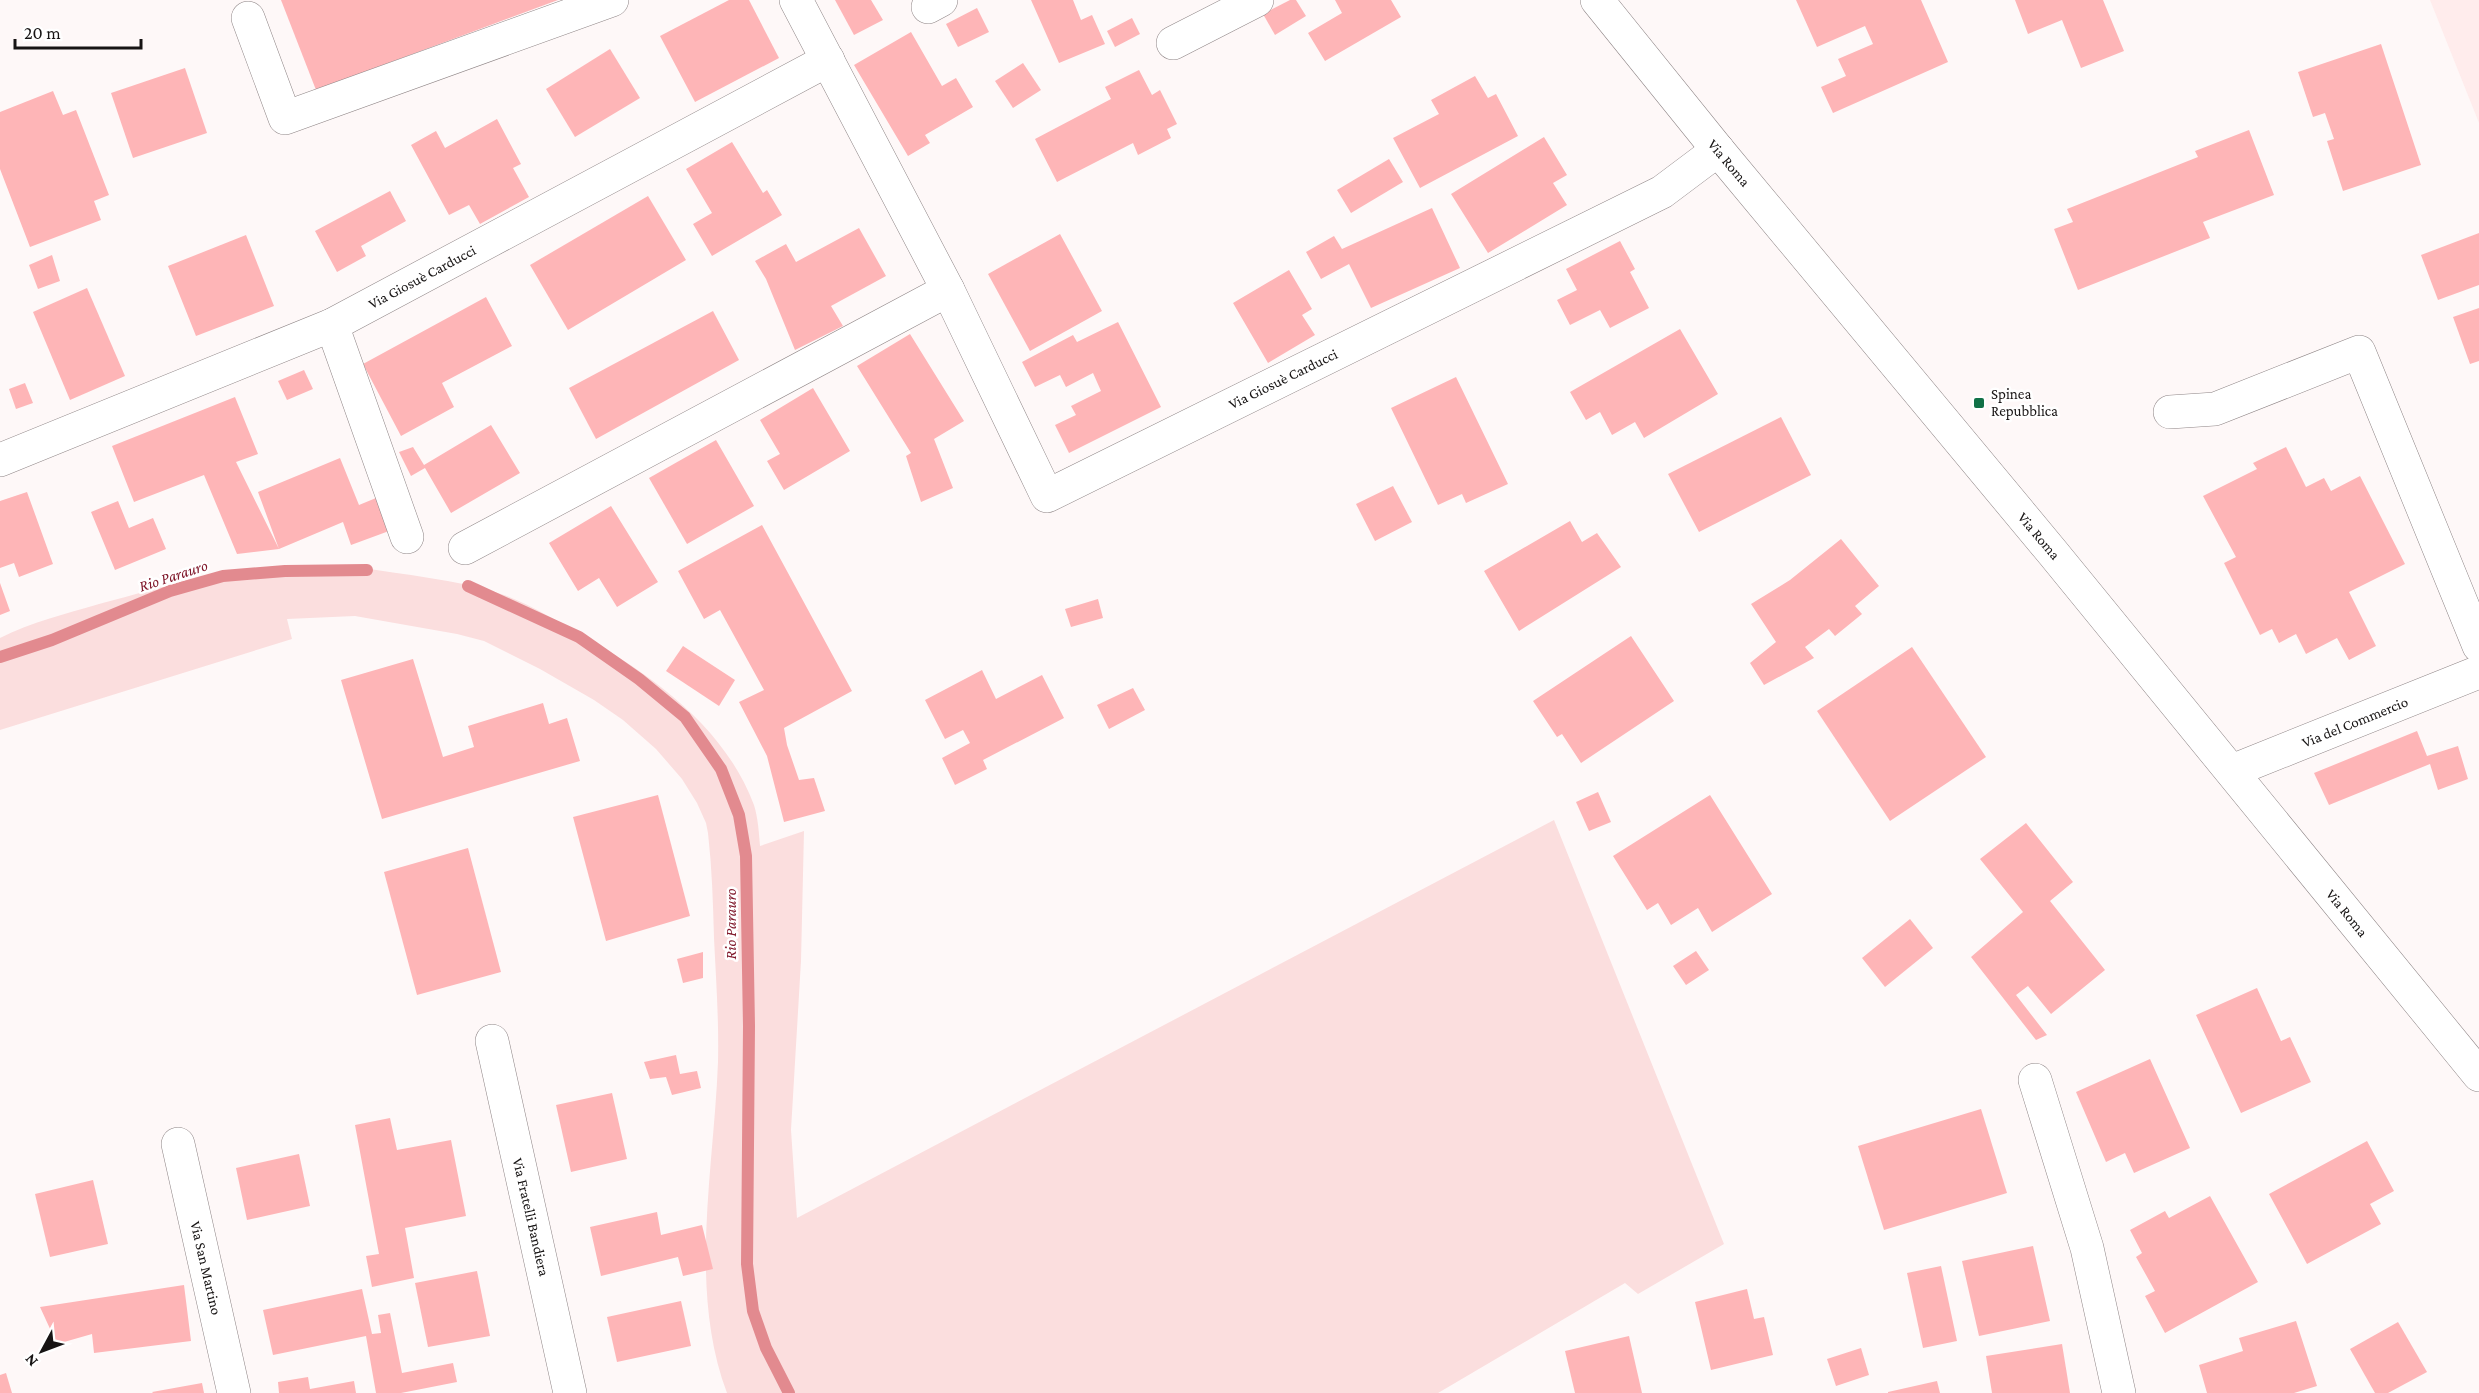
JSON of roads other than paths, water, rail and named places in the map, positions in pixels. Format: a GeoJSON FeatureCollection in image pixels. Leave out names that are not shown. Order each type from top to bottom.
{"type":"FeatureCollection","features":[{"type":"Feature","properties":{"kind":"street"},"geometry":{"type":"LineString","coordinates":[[248,18],[285,118],[612,0]]}},
{"type":"Feature","properties":{"kind":"street","name":"Via Giosuè Carducci"},"geometry":{"type":"LineString","coordinates":[[796,0],[948,291],[1047,496],[1662,192],[1718,150]]}},
{"type":"Feature","properties":{"kind":"street"},"geometry":{"type":"LineString","coordinates":[[1173,43],[1257,0]]}},
{"type":"Feature","properties":{"kind":"street","name":"Via Roma"},"geometry":{"type":"LineString","coordinates":[[1598,0],[1718,150],[1958,437],[2479,1075]]}},
{"type":"Feature","properties":{"kind":"street","name":"Via Giosuè Carducci"},"geometry":{"type":"LineString","coordinates":[[0,460],[332,325],[828,60]]}},
{"type":"Feature","properties":{"kind":"street"},"geometry":{"type":"LineString","coordinates":[[465,548],[948,291]]}},
{"type":"Feature","properties":{"kind":"street"},"geometry":{"type":"LineString","coordinates":[[332,325],[407,537]]}},
{"type":"Feature","properties":{"kind":"street"},"geometry":{"type":"LineString","coordinates":[[2170,412],[2215,409],[2359,352],[2479,646]]}},
{"type":"Feature","properties":{"kind":"street","name":"Via del Commercio"},"geometry":{"type":"LineString","coordinates":[[2232,771],[2479,672]]}},
{"type":"Feature","properties":{"kind":"street","name":"Via Fratelli Bandiera"},"geometry":{"type":"LineString","coordinates":[[492,1041],[570,1393]]}},
{"type":"Feature","properties":{"kind":"street"},"geometry":{"type":"LineString","coordinates":[[2035,1080],[2087,1248],[2119,1393]]}},
{"type":"Feature","properties":{"kind":"street","name":"Via San Martino"},"geometry":{"type":"LineString","coordinates":[[178,1144],[234,1393]]}},
{"type":"Feature","properties":{"kind":"waterway","name":"Rio Parauro"},"geometry":{"type":"LineString","coordinates":[[0,657],[52,640],[170,591],[223,576],[285,571],[367,570]]}},
{"type":"Feature","properties":{"kind":"waterway","name":"Rio Parauro"},"geometry":{"type":"LineString","coordinates":[[468,586],[579,637],[639,679],[685,717],[721,769],[739,815],[746,856],[749,1026],[747,1264],[753,1311],[766,1348],[789,1393]]}},
{"type":"Feature","properties":{"kind":"place","name":"Spinea Repubblica"},"geometry":{"type":"Point","coordinates":[1979,403]}}]}
